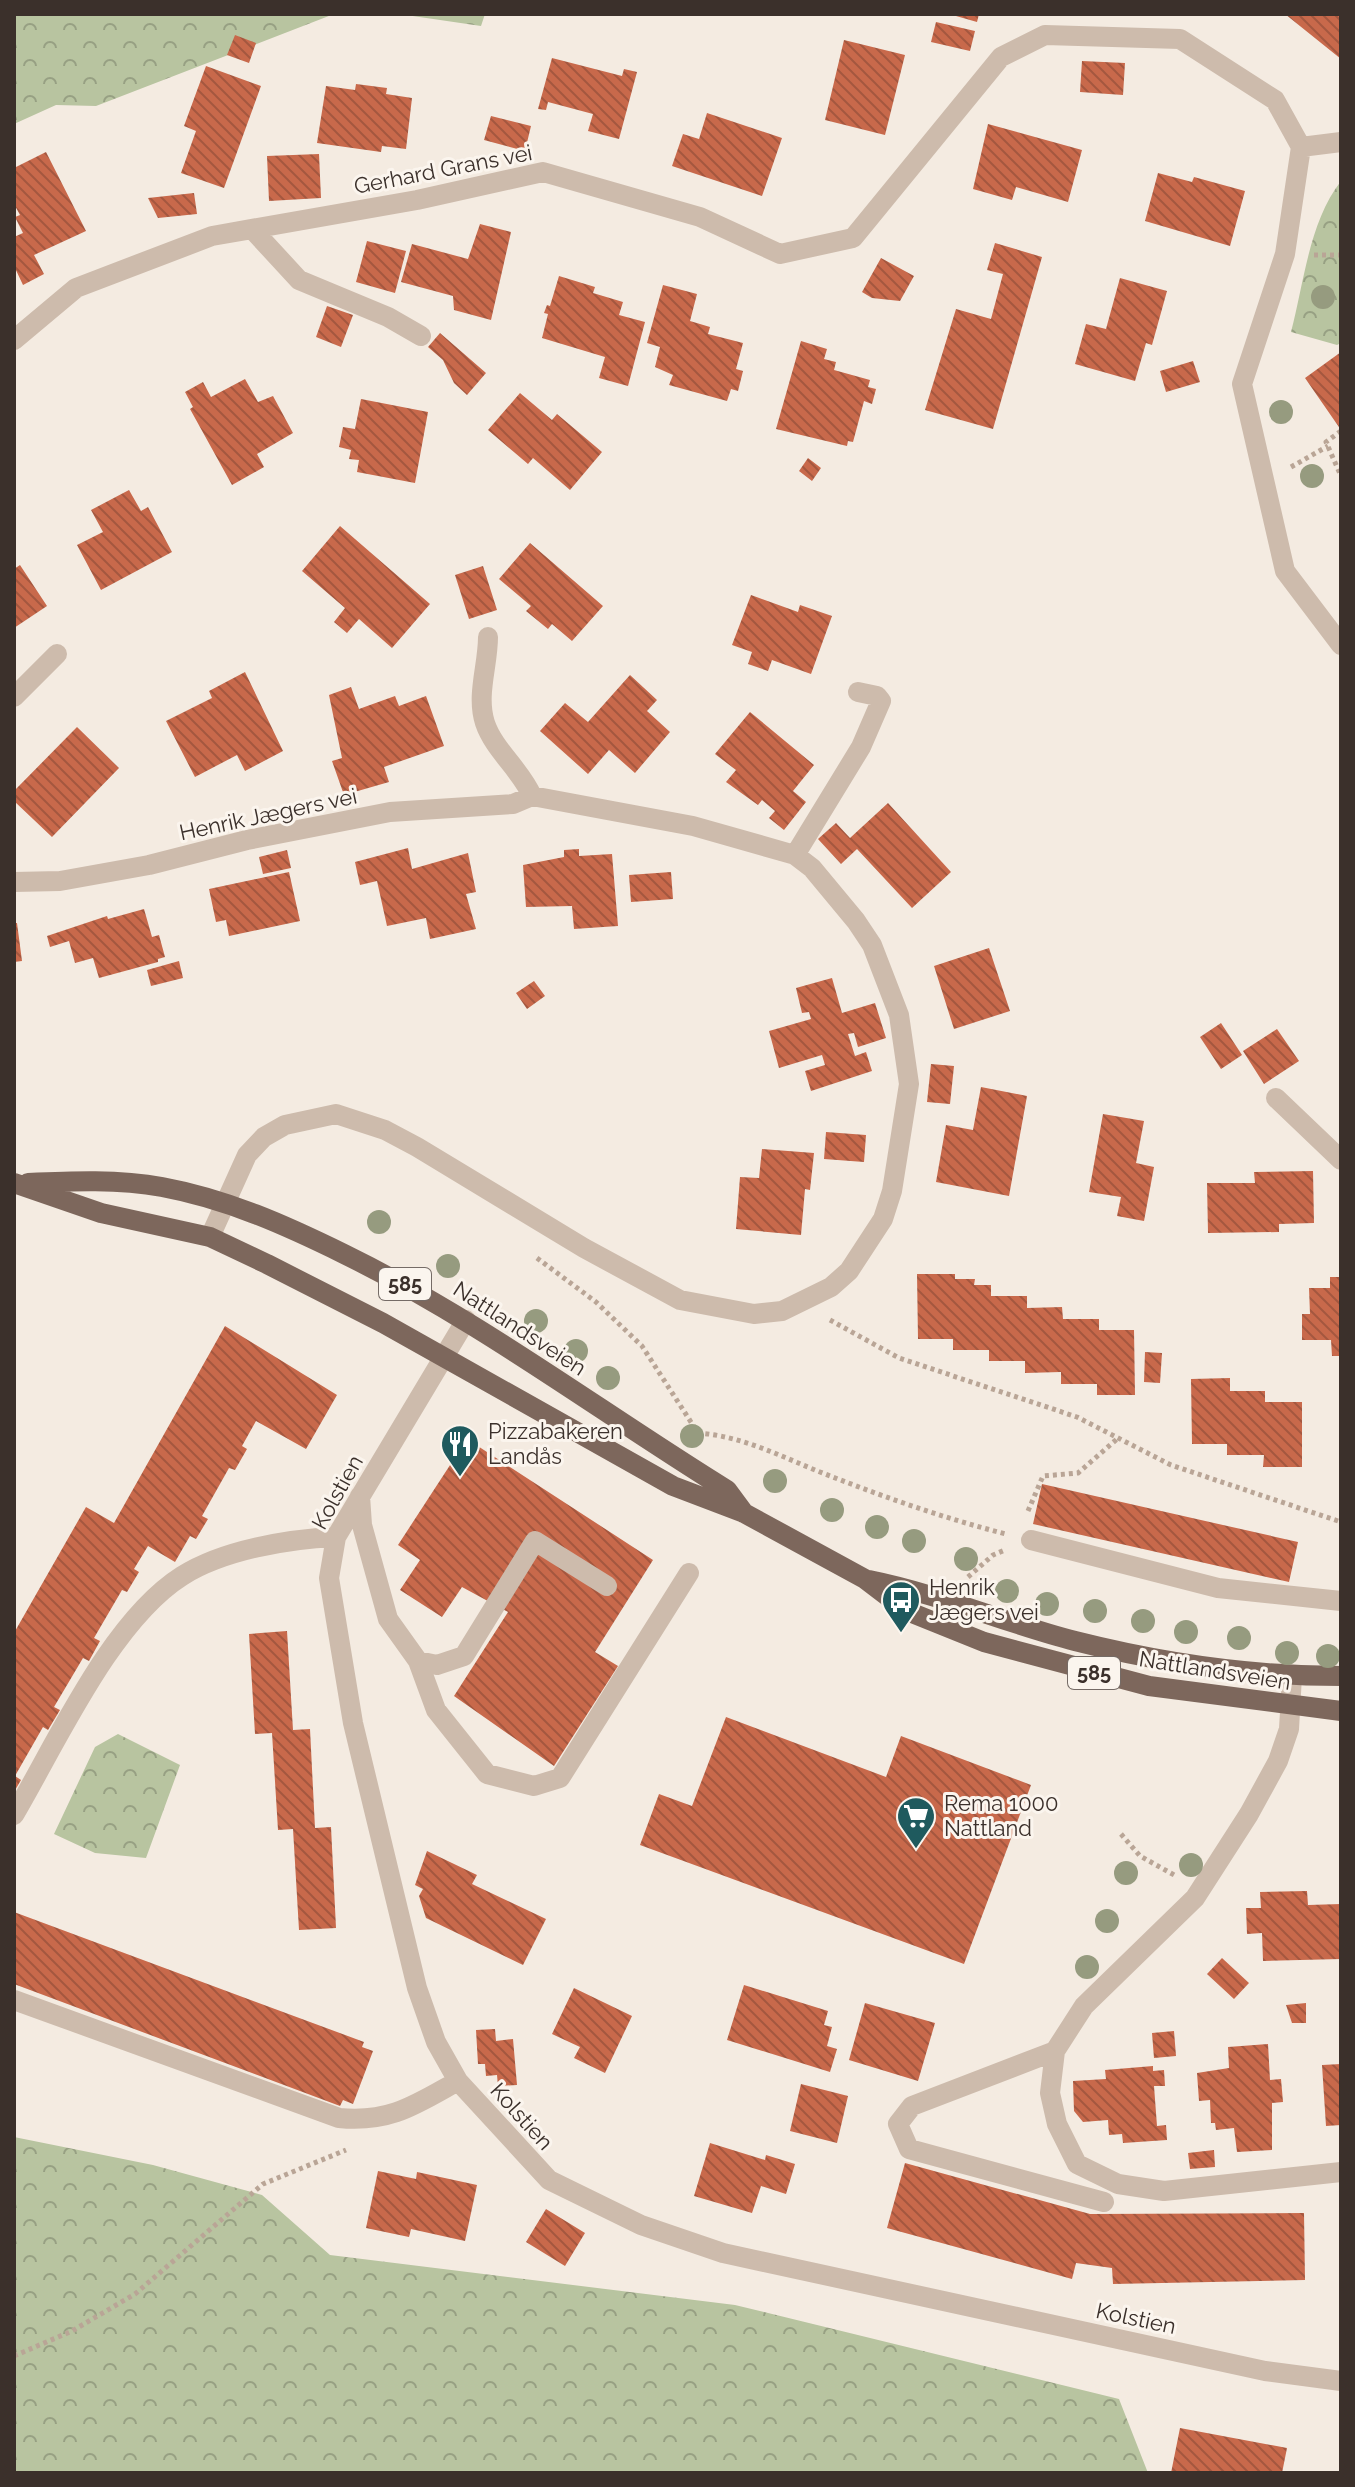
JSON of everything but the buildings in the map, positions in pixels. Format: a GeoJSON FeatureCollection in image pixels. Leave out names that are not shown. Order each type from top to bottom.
{"type":"FeatureCollection","features":[{"type":"Feature","properties":{"kind":"main road","name":"Nattlandsveien"},"geometry":{"type":"LineString","coordinates":[[14,1183],[100,1180],[161,1187],[224,1202],[281,1223],[404,1283],[466,1320],[727,1490],[744,1513]]}},
{"type":"Feature","properties":{"kind":"main road","name":"Nattlandsveien"},"geometry":{"type":"LineString","coordinates":[[14,1183],[101,1213],[210,1237],[383,1323],[673,1486],[744,1513],[865,1579],[907,1611],[984,1642],[1149,1686],[1291,1707],[1341,1711]]}},
{"type":"Feature","properties":{"kind":"main road","name":"Nattlandsveien"},"geometry":{"type":"LineString","coordinates":[[865,1579],[912,1589],[992,1617],[1076,1641],[1182,1664],[1292,1676],[1341,1676]]}},
{"type":"Feature","properties":{"kind":"street"},"geometry":{"type":"LineString","coordinates":[[1041,14],[1045,35]]}},
{"type":"Feature","properties":{"kind":"street","name":"Gerhard Grans vei"},"geometry":{"type":"LineString","coordinates":[[14,340],[76,288],[212,236],[417,200],[543,172],[700,217],[780,254],[853,238],[1001,57],[1045,35],[1180,39],[1275,100],[1301,147]]}},
{"type":"Feature","properties":{"kind":"street"},"geometry":{"type":"LineString","coordinates":[[1341,142],[1301,147],[1285,254],[1242,384],[1285,571],[1341,645]]}},
{"type":"Feature","properties":{"kind":"street"},"geometry":{"type":"LineString","coordinates":[[252,229],[299,280],[388,317],[421,336]]}},
{"type":"Feature","properties":{"kind":"street"},"geometry":{"type":"LineString","coordinates":[[488,637],[481,703],[486,726],[525,780],[532,796]]}},
{"type":"Feature","properties":{"kind":"street"},"geometry":{"type":"LineString","coordinates":[[14,697],[57,654]]}},
{"type":"Feature","properties":{"kind":"street"},"geometry":{"type":"LineString","coordinates":[[795,855],[861,747],[881,701],[877,696],[858,692]]}},
{"type":"Feature","properties":{"kind":"street","name":"Henrik Jægers vei"},"geometry":{"type":"LineString","coordinates":[[14,882],[60,881],[149,865],[247,840],[390,812],[513,804],[532,796],[693,826],[795,855],[812,868],[872,945],[899,1015],[909,1084],[905,1129],[883,1219],[849,1271],[831,1287],[782,1311],[754,1314],[680,1300],[385,1130],[336,1114],[285,1125],[264,1137],[247,1155],[210,1237]]}},
{"type":"Feature","properties":{"kind":"street"},"geometry":{"type":"LineString","coordinates":[[1276,1098],[1341,1160]]}},
{"type":"Feature","properties":{"kind":"street","name":"Kolstien"},"geometry":{"type":"LineString","coordinates":[[466,1320],[336,1537],[329,1578],[353,1723],[417,1988],[436,2042],[458,2081],[549,2180],[641,2225],[723,2253],[1265,2371],[1341,2381]]}},
{"type":"Feature","properties":{"kind":"street"},"geometry":{"type":"LineString","coordinates":[[360,1496],[362,1525],[388,1619],[418,1661],[436,1710],[487,1774],[534,1786],[560,1778],[689,1573]]}},
{"type":"Feature","properties":{"kind":"street"},"geometry":{"type":"LineString","coordinates":[[14,1815],[121,1632],[160,1592],[201,1566],[290,1539],[336,1537]]}},
{"type":"Feature","properties":{"kind":"street"},"geometry":{"type":"LineString","coordinates":[[1031,1540],[1218,1588],[1341,1601]]}},
{"type":"Feature","properties":{"kind":"street"},"geometry":{"type":"LineString","coordinates":[[418,1661],[437,1665],[464,1656],[535,1541],[607,1586]]}},
{"type":"Feature","properties":{"kind":"street"},"geometry":{"type":"LineString","coordinates":[[1292,1676],[1289,1729],[1278,1761],[1218,1867],[1195,1898],[1084,2006],[1055,2051],[1050,2093],[1057,2124],[1077,2164],[1118,2184],[1164,2191],[1341,2172]]}},
{"type":"Feature","properties":{"kind":"street"},"geometry":{"type":"LineString","coordinates":[[14,2000],[339,2118],[366,2121],[402,2112],[458,2081]]}},
{"type":"Feature","properties":{"kind":"street"},"geometry":{"type":"LineString","coordinates":[[1055,2051],[912,2106],[898,2124],[909,2149],[1104,2202]]}},
{"type":"Feature","properties":{"kind":"path"},"geometry":{"type":"LineString","coordinates":[[1341,431],[1326,442],[1341,476]]}},
{"type":"Feature","properties":{"kind":"path"},"geometry":{"type":"LineString","coordinates":[[1289,468],[1328,446]]}},
{"type":"Feature","properties":{"kind":"path"},"geometry":{"type":"LineString","coordinates":[[529,1214],[520,1228],[526,1249],[596,1302],[642,1346],[698,1433],[718,1434],[770,1450],[953,1520],[1031,1540]]}},
{"type":"Feature","properties":{"kind":"path"},"geometry":{"type":"LineString","coordinates":[[799,1303],[899,1358],[1077,1417],[1171,1465],[1341,1522]]}},
{"type":"Feature","properties":{"kind":"path"},"geometry":{"type":"LineString","coordinates":[[1031,1540],[1028,1509],[1043,1476],[1078,1473],[1117,1439]]}},
{"type":"Feature","properties":{"kind":"path"},"geometry":{"type":"LineString","coordinates":[[968,1577],[993,1555],[1031,1540]]}},
{"type":"Feature","properties":{"kind":"path"},"geometry":{"type":"LineString","coordinates":[[1121,1834],[1140,1856],[1174,1874],[1195,1898]]}},
{"type":"Feature","properties":{"kind":"path"},"geometry":{"type":"LineString","coordinates":[[14,2356],[72,2331],[135,2294],[263,2184],[352,2148],[366,2121]]}},
{"type":"Feature","properties":{"kind":"green space"},"geometry":{"type":"Polygon","coordinates":[[[14,14],[334,14],[96,106],[56,105],[14,124],[14,14]]]}},
{"type":"Feature","properties":{"kind":"green space"},"geometry":{"type":"Polygon","coordinates":[[[399,14],[485,14],[481,26],[399,14]]]}},
{"type":"Feature","properties":{"kind":"green space"},"geometry":{"type":"Polygon","coordinates":[[[1341,181],[1341,343],[1337,345],[1291,332],[1315,234],[1330,197],[1341,181]]]}},
{"type":"Feature","properties":{"kind":"green space"},"geometry":{"type":"Polygon","coordinates":[[[118,1734],[180,1765],[146,1858],[95,1853],[54,1834],[95,1747],[118,1734]]]}},
{"type":"Feature","properties":{"kind":"green space"},"geometry":{"type":"Polygon","coordinates":[[[14,2137],[153,2165],[262,2195],[330,2255],[735,2305],[1119,2399],[1148,2473],[14,2473],[14,2137]]]}},
{"type":"Feature","properties":{"kind":"place","name":"Pizzabakeren Landås"},"geometry":{"type":"Point","coordinates":[460,1478]}},
{"type":"Feature","properties":{"kind":"place","name":"Henrik Jægers vei"},"geometry":{"type":"Point","coordinates":[901,1634]}},
{"type":"Feature","properties":{"kind":"place","name":"Rema 1000 Nattland"},"geometry":{"type":"Point","coordinates":[916,1850]}}]}
